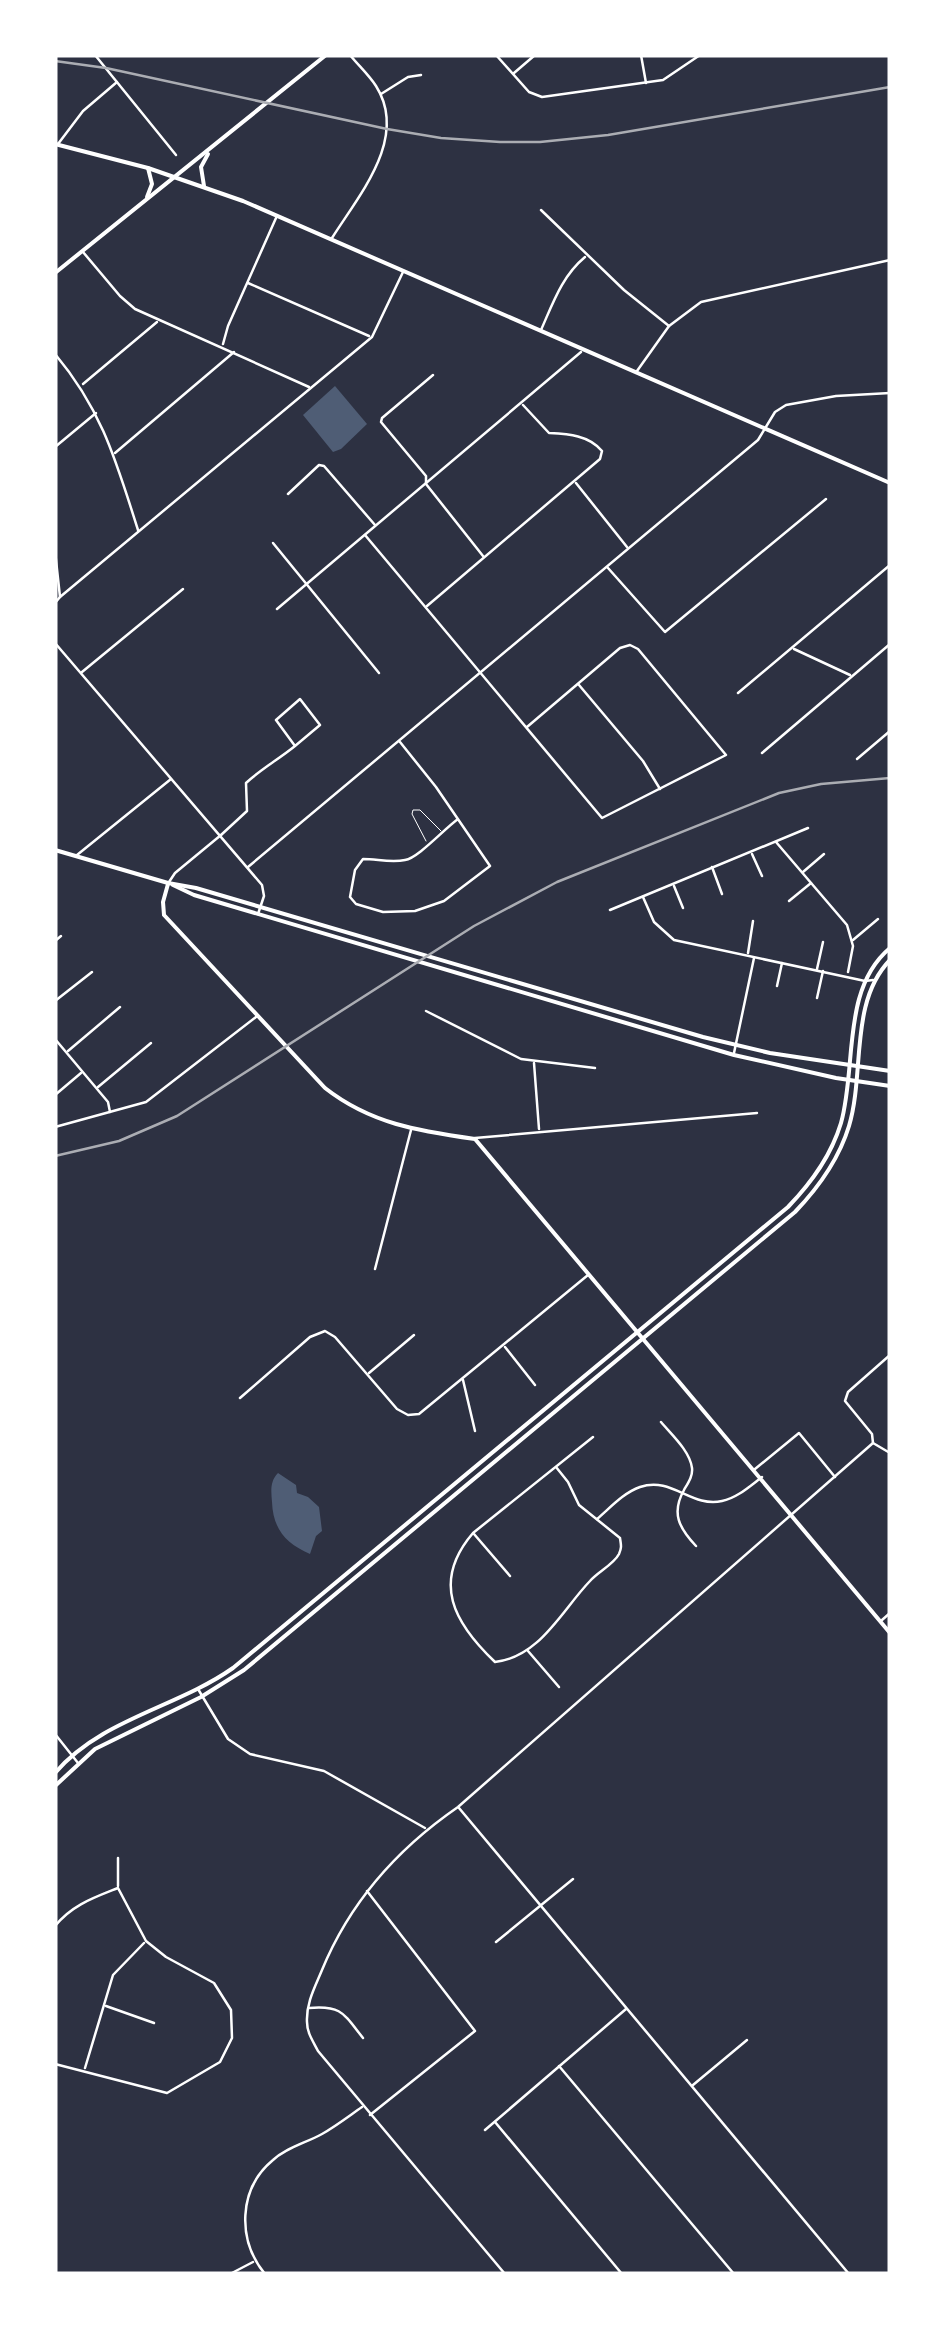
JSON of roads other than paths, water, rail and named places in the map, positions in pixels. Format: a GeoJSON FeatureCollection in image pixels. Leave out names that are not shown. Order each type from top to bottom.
{"type":"FeatureCollection","features":[{"type":"Feature","properties":{"kind":"main road"},"geometry":{"type":"LineString","coordinates":[[55,273],[326,55]]}},
{"type":"Feature","properties":{"kind":"main road"},"geometry":{"type":"LineString","coordinates":[[56,145],[204,186],[890,483]]}},
{"type":"Feature","properties":{"kind":"main road"},"geometry":{"type":"LineString","coordinates":[[204,186],[201,166],[212,149]]}},
{"type":"Feature","properties":{"kind":"main road"},"geometry":{"type":"LineString","coordinates":[[144,202],[152,184],[148,168]]}},
{"type":"Feature","properties":{"kind":"main road"},"geometry":{"type":"LineString","coordinates":[[55,850],[736,1045],[890,1071]]}},
{"type":"Feature","properties":{"kind":"main road"},"geometry":{"type":"LineString","coordinates":[[168,883],[194,895],[734,1055],[848,1081],[890,1086]]}},
{"type":"Feature","properties":{"kind":"main road"},"geometry":{"type":"LineString","coordinates":[[168,883],[164,915],[316,1080],[342,1102],[377,1120],[411,1130],[474,1138],[890,1633]]}},
{"type":"Feature","properties":{"kind":"main road"},"geometry":{"type":"LineString","coordinates":[[55,1773],[72,1755],[104,1733],[198,1689],[232,1668],[804,1191],[834,1146],[864,981],[890,948]]}},
{"type":"Feature","properties":{"kind":"main road"},"geometry":{"type":"LineString","coordinates":[[55,1786],[95,1749],[201,1697],[244,1670],[795,1212],[813,1194],[835,1159],[849,1125],[867,1000],[875,980],[890,960]]}},
{"type":"Feature","properties":{"kind":"street"},"geometry":{"type":"LineString","coordinates":[[95,55],[176,156]]}},
{"type":"Feature","properties":{"kind":"street"},"geometry":{"type":"LineString","coordinates":[[330,240],[367,182],[385,144],[387,130],[380,94],[350,55]]}},
{"type":"Feature","properties":{"kind":"street"},"geometry":{"type":"LineString","coordinates":[[496,55],[530,92],[542,97],[646,82],[676,74],[700,55]]}},
{"type":"Feature","properties":{"kind":"street"},"geometry":{"type":"LineString","coordinates":[[512,74],[535,55]]}},
{"type":"Feature","properties":{"kind":"street"},"geometry":{"type":"LineString","coordinates":[[641,55],[646,82]]}},
{"type":"Feature","properties":{"kind":"street"},"geometry":{"type":"LineString","coordinates":[[380,94],[408,77],[422,74]]}},
{"type":"Feature","properties":{"kind":"street"},"geometry":{"type":"LineString","coordinates":[[56,145],[83,110],[117,82]]}},
{"type":"Feature","properties":{"kind":"street"},"geometry":{"type":"LineString","coordinates":[[542,210],[624,290],[669,326]]}},
{"type":"Feature","properties":{"kind":"street"},"geometry":{"type":"LineString","coordinates":[[223,346],[277,217]]}},
{"type":"Feature","properties":{"kind":"street"},"geometry":{"type":"LineString","coordinates":[[82,251],[135,309],[310,387]]}},
{"type":"Feature","properties":{"kind":"street"},"geometry":{"type":"LineString","coordinates":[[541,332],[562,283],[572,267],[588,255]]}},
{"type":"Feature","properties":{"kind":"street"},"geometry":{"type":"LineString","coordinates":[[636,372],[669,326],[701,302],[890,260]]}},
{"type":"Feature","properties":{"kind":"street"},"geometry":{"type":"LineString","coordinates":[[55,603],[372,338],[403,272]]}},
{"type":"Feature","properties":{"kind":"street"},"geometry":{"type":"LineString","coordinates":[[247,282],[372,338]]}},
{"type":"Feature","properties":{"kind":"street"},"geometry":{"type":"LineString","coordinates":[[82,385],[160,320]]}},
{"type":"Feature","properties":{"kind":"street"},"geometry":{"type":"LineString","coordinates":[[277,608],[583,350]]}},
{"type":"Feature","properties":{"kind":"street"},"geometry":{"type":"LineString","coordinates":[[114,454],[235,351]]}},
{"type":"Feature","properties":{"kind":"street"},"geometry":{"type":"LineString","coordinates":[[55,354],[82,385],[97,412],[138,530]]}},
{"type":"Feature","properties":{"kind":"street"},"geometry":{"type":"LineString","coordinates":[[434,375],[381,422],[426,476],[426,484],[484,557]]}},
{"type":"Feature","properties":{"kind":"street"},"geometry":{"type":"LineString","coordinates":[[248,868],[758,440],[776,412],[786,405],[836,396],[890,393]]}},
{"type":"Feature","properties":{"kind":"street"},"geometry":{"type":"LineString","coordinates":[[426,606],[600,459],[602,452],[595,443],[549,433],[522,404]]}},
{"type":"Feature","properties":{"kind":"street"},"geometry":{"type":"LineString","coordinates":[[55,447],[97,412]]}},
{"type":"Feature","properties":{"kind":"street"},"geometry":{"type":"LineString","coordinates":[[288,494],[319,465],[324,466],[376,526]]}},
{"type":"Feature","properties":{"kind":"street"},"geometry":{"type":"LineString","coordinates":[[575,482],[628,549]]}},
{"type":"Feature","properties":{"kind":"street"},"geometry":{"type":"LineString","coordinates":[[608,567],[665,632],[826,499]]}},
{"type":"Feature","properties":{"kind":"street"},"geometry":{"type":"LineString","coordinates":[[366,535],[602,818],[726,756],[638,649],[630,645],[620,648],[527,727]]}},
{"type":"Feature","properties":{"kind":"street"},"geometry":{"type":"LineString","coordinates":[[273,543],[379,673]]}},
{"type":"Feature","properties":{"kind":"street"},"geometry":{"type":"LineString","coordinates":[[55,551],[60,597]]}},
{"type":"Feature","properties":{"kind":"street"},"geometry":{"type":"LineString","coordinates":[[738,692],[890,565]]}},
{"type":"Feature","properties":{"kind":"street"},"geometry":{"type":"LineString","coordinates":[[80,673],[183,589]]}},
{"type":"Feature","properties":{"kind":"street"},"geometry":{"type":"LineString","coordinates":[[55,643],[248,868],[264,890],[258,914]]}},
{"type":"Feature","properties":{"kind":"street"},"geometry":{"type":"LineString","coordinates":[[762,752],[890,644]]}},
{"type":"Feature","properties":{"kind":"street"},"geometry":{"type":"LineString","coordinates":[[792,648],[852,676]]}},
{"type":"Feature","properties":{"kind":"street"},"geometry":{"type":"LineString","coordinates":[[578,684],[643,761],[660,789]]}},
{"type":"Feature","properties":{"kind":"street"},"geometry":{"type":"LineString","coordinates":[[168,883],[248,811],[246,783],[295,746],[321,723],[300,699],[276,720],[295,746]]}},
{"type":"Feature","properties":{"kind":"street"},"geometry":{"type":"LineString","coordinates":[[857,759],[890,731]]}},
{"type":"Feature","properties":{"kind":"street"},"geometry":{"type":"LineString","coordinates":[[399,741],[458,819],[490,866],[444,901],[415,911],[382,912],[356,904],[350,898],[355,870],[362,858],[402,861],[416,857],[458,819]]}},
{"type":"Feature","properties":{"kind":"street"},"geometry":{"type":"LineString","coordinates":[[76,856],[171,778]]}},
{"type":"Feature","properties":{"kind":"street"},"geometry":{"type":"LineString","coordinates":[[610,910],[808,828]]}},
{"type":"Feature","properties":{"kind":"street"},"geometry":{"type":"LineString","coordinates":[[775,841],[847,926],[852,940],[848,975]]}},
{"type":"Feature","properties":{"kind":"street"},"geometry":{"type":"LineString","coordinates":[[751,851],[762,876]]}},
{"type":"Feature","properties":{"kind":"street"},"geometry":{"type":"LineString","coordinates":[[802,873],[824,854]]}},
{"type":"Feature","properties":{"kind":"street"},"geometry":{"type":"LineString","coordinates":[[712,867],[722,894]]}},
{"type":"Feature","properties":{"kind":"street"},"geometry":{"type":"LineString","coordinates":[[790,902],[811,883]]}},
{"type":"Feature","properties":{"kind":"street"},"geometry":{"type":"LineString","coordinates":[[673,884],[683,908]]}},
{"type":"Feature","properties":{"kind":"street"},"geometry":{"type":"LineString","coordinates":[[643,897],[654,922],[674,940],[864,981],[875,980]]}},
{"type":"Feature","properties":{"kind":"street"},"geometry":{"type":"LineString","coordinates":[[852,940],[878,919]]}},
{"type":"Feature","properties":{"kind":"street"},"geometry":{"type":"LineString","coordinates":[[748,954],[753,921]]}},
{"type":"Feature","properties":{"kind":"street"},"geometry":{"type":"LineString","coordinates":[[55,941],[61,936]]}},
{"type":"Feature","properties":{"kind":"street"},"geometry":{"type":"LineString","coordinates":[[817,970],[822,942]]}},
{"type":"Feature","properties":{"kind":"street"},"geometry":{"type":"LineString","coordinates":[[734,1055],[754,956]]}},
{"type":"Feature","properties":{"kind":"street"},"geometry":{"type":"LineString","coordinates":[[777,986],[782,962]]}},
{"type":"Feature","properties":{"kind":"street"},"geometry":{"type":"LineString","coordinates":[[817,998],[823,970]]}},
{"type":"Feature","properties":{"kind":"street"},"geometry":{"type":"LineString","coordinates":[[55,1001],[92,972]]}},
{"type":"Feature","properties":{"kind":"street"},"geometry":{"type":"LineString","coordinates":[[67,1052],[120,1007]]}},
{"type":"Feature","properties":{"kind":"street"},"geometry":{"type":"LineString","coordinates":[[426,1011],[503,1053],[534,1062],[595,1068]]}},
{"type":"Feature","properties":{"kind":"street"},"geometry":{"type":"LineString","coordinates":[[55,1127],[137,1106],[163,1091],[258,1016]]}},
{"type":"Feature","properties":{"kind":"street"},"geometry":{"type":"LineString","coordinates":[[55,1038],[108,1102],[110,1114]]}},
{"type":"Feature","properties":{"kind":"street"},"geometry":{"type":"LineString","coordinates":[[97,1088],[151,1042]]}},
{"type":"Feature","properties":{"kind":"street"},"geometry":{"type":"LineString","coordinates":[[534,1062],[539,1131]]}},
{"type":"Feature","properties":{"kind":"street"},"geometry":{"type":"LineString","coordinates":[[55,1095],[82,1072]]}},
{"type":"Feature","properties":{"kind":"street"},"geometry":{"type":"LineString","coordinates":[[474,1138],[758,1113]]}},
{"type":"Feature","properties":{"kind":"street"},"geometry":{"type":"LineString","coordinates":[[375,1268],[411,1130]]}},
{"type":"Feature","properties":{"kind":"street"},"geometry":{"type":"LineString","coordinates":[[240,1398],[310,1337],[328,1332],[394,1406],[408,1415],[425,1411],[589,1274]]}},
{"type":"Feature","properties":{"kind":"street"},"geometry":{"type":"LineString","coordinates":[[367,1374],[414,1335]]}},
{"type":"Feature","properties":{"kind":"street"},"geometry":{"type":"LineString","coordinates":[[503,1345],[535,1385]]}},
{"type":"Feature","properties":{"kind":"street"},"geometry":{"type":"LineString","coordinates":[[873,1444],[872,1434],[845,1401],[848,1392],[890,1355]]}},
{"type":"Feature","properties":{"kind":"street"},"geometry":{"type":"LineString","coordinates":[[462,1378],[475,1432]]}},
{"type":"Feature","properties":{"kind":"street"},"geometry":{"type":"LineString","coordinates":[[661,1422],[686,1453],[692,1467],[690,1481],[676,1509],[678,1523],[696,1546]]}},
{"type":"Feature","properties":{"kind":"street"},"geometry":{"type":"LineString","coordinates":[[755,1469],[799,1433],[835,1477]]}},
{"type":"Feature","properties":{"kind":"street"},"geometry":{"type":"LineString","coordinates":[[556,1467],[579,1505],[620,1538],[618,1557],[601,1569],[560,1620],[528,1650],[495,1662],[452,1610],[448,1587],[462,1546],[473,1533],[593,1436]]}},
{"type":"Feature","properties":{"kind":"street"},"geometry":{"type":"LineString","coordinates":[[873,1444],[890,1453]]}},
{"type":"Feature","properties":{"kind":"street"},"geometry":{"type":"LineString","coordinates":[[505,2274],[318,2050],[308,2029],[308,2008],[324,1964],[366,1890],[426,1829],[458,1807],[873,1444]]}},
{"type":"Feature","properties":{"kind":"street"},"geometry":{"type":"LineString","coordinates":[[597,1520],[628,1492],[642,1486],[658,1484],[698,1501],[718,1502],[728,1500],[762,1478]]}},
{"type":"Feature","properties":{"kind":"street"},"geometry":{"type":"LineString","coordinates":[[473,1533],[510,1576]]}},
{"type":"Feature","properties":{"kind":"street"},"geometry":{"type":"LineString","coordinates":[[881,1621],[890,1613]]}},
{"type":"Feature","properties":{"kind":"street"},"geometry":{"type":"LineString","coordinates":[[528,1650],[559,1686]]}},
{"type":"Feature","properties":{"kind":"street"},"geometry":{"type":"LineString","coordinates":[[198,1689],[228,1739],[250,1754],[324,1771],[426,1829]]}},
{"type":"Feature","properties":{"kind":"street"},"geometry":{"type":"LineString","coordinates":[[55,1734],[78,1762]]}},
{"type":"Feature","properties":{"kind":"street"},"geometry":{"type":"LineString","coordinates":[[458,1807],[849,2274]]}},
{"type":"Feature","properties":{"kind":"street"},"geometry":{"type":"LineString","coordinates":[[55,2064],[167,2093],[220,2062],[232,2038],[230,2010],[214,1982],[166,1957],[146,1941],[118,1888],[118,1858]]}},
{"type":"Feature","properties":{"kind":"street"},"geometry":{"type":"LineString","coordinates":[[496,1942],[573,1879]]}},
{"type":"Feature","properties":{"kind":"street"},"geometry":{"type":"LineString","coordinates":[[55,1926],[80,1902],[118,1888]]}},
{"type":"Feature","properties":{"kind":"street"},"geometry":{"type":"LineString","coordinates":[[366,1890],[475,2031],[370,2115]]}},
{"type":"Feature","properties":{"kind":"street"},"geometry":{"type":"LineString","coordinates":[[84,2069],[113,1975],[146,1941]]}},
{"type":"Feature","properties":{"kind":"street"},"geometry":{"type":"LineString","coordinates":[[104,2006],[154,2023]]}},
{"type":"Feature","properties":{"kind":"street"},"geometry":{"type":"LineString","coordinates":[[308,2008],[332,2006],[341,2011],[362,2038]]}},
{"type":"Feature","properties":{"kind":"street"},"geometry":{"type":"LineString","coordinates":[[485,2130],[627,2008]]}},
{"type":"Feature","properties":{"kind":"street"},"geometry":{"type":"LineString","coordinates":[[691,2086],[747,2040]]}},
{"type":"Feature","properties":{"kind":"street"},"geometry":{"type":"LineString","coordinates":[[559,2066],[734,2274]]}},
{"type":"Feature","properties":{"kind":"street"},"geometry":{"type":"LineString","coordinates":[[264,2274],[247,2243],[244,2215],[266,2166],[363,2106]]}},
{"type":"Feature","properties":{"kind":"street"},"geometry":{"type":"LineString","coordinates":[[495,2122],[622,2274]]}},
{"type":"Feature","properties":{"kind":"street"},"geometry":{"type":"LineString","coordinates":[[230,2274],[255,2261]]}},
{"type":"Feature","properties":{"kind":"lane"},"geometry":{"type":"LineString","coordinates":[[428,844],[413,810],[420,810],[441,831]]}},
{"type":"Feature","properties":{"kind":"water"},"geometry":{"type":"Polygon","coordinates":[[[335,386],[367,424],[333,452],[303,415],[335,386]]]}},
{"type":"Feature","properties":{"kind":"water"},"geometry":{"type":"Polygon","coordinates":[[[278,1473],[296,1485],[297,1493],[319,1507],[322,1531],[316,1536],[310,1554],[288,1541],[275,1521],[271,1490],[278,1473]]]}},
{"type":"Feature","properties":{"kind":"railway"},"geometry":{"type":"LineString","coordinates":[[55,61],[106,68],[387,129],[500,142],[608,135],[890,87]]}},
{"type":"Feature","properties":{"kind":"railway"},"geometry":{"type":"LineString","coordinates":[[55,1156],[119,1141],[177,1116],[474,926],[557,882],[779,793],[821,784],[890,778]]}}]}
